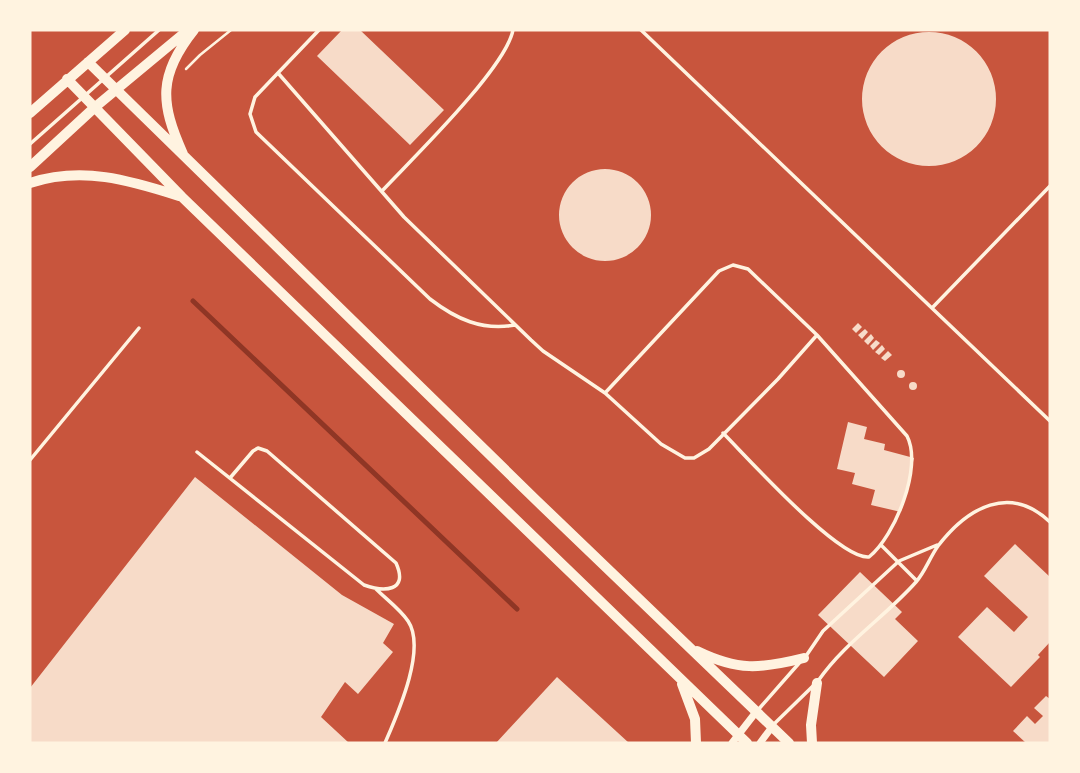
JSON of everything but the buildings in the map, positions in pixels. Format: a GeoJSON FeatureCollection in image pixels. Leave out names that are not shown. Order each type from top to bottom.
{"type":"FeatureCollection","features":[{"type":"Feature","properties":{"kind":"main road"},"geometry":{"type":"LineString","coordinates":[[30,113],[125,30]]}},
{"type":"Feature","properties":{"kind":"main road"},"geometry":{"type":"LineString","coordinates":[[30,167],[94,108],[188,30]]}},
{"type":"Feature","properties":{"kind":"main road"},"geometry":{"type":"LineString","coordinates":[[185,160],[167,114],[165,89],[173,61],[194,30]]}},
{"type":"Feature","properties":{"kind":"main road"},"geometry":{"type":"LineString","coordinates":[[88,62],[185,160],[789,743]]}},
{"type":"Feature","properties":{"kind":"main road"},"geometry":{"type":"LineString","coordinates":[[67,79],[182,197],[680,678],[735,739],[747,743]]}},
{"type":"Feature","properties":{"kind":"main road"},"geometry":{"type":"LineString","coordinates":[[30,183],[60,176],[95,174],[126,180],[182,197]]}},
{"type":"Feature","properties":{"kind":"main road"},"geometry":{"type":"LineString","coordinates":[[688,647],[713,659],[744,667],[769,667],[804,658]]}},
{"type":"Feature","properties":{"kind":"main road"},"geometry":{"type":"LineString","coordinates":[[680,678],[694,714],[696,743]]}},
{"type":"Feature","properties":{"kind":"main road"},"geometry":{"type":"LineString","coordinates":[[812,743],[811,725],[817,682]]}},
{"type":"Feature","properties":{"kind":"street"},"geometry":{"type":"LineString","coordinates":[[735,739],[756,712]]}},
{"type":"Feature","properties":{"kind":"street"},"geometry":{"type":"LineString","coordinates":[[760,743],[772,727]]}},
{"type":"Feature","properties":{"kind":"lane"},"geometry":{"type":"LineString","coordinates":[[30,144],[159,30]]}},
{"type":"Feature","properties":{"kind":"lane"},"geometry":{"type":"LineString","coordinates":[[319,30],[252,102],[250,114],[256,132],[445,311],[468,322],[490,328],[516,325]]}},
{"type":"Feature","properties":{"kind":"lane"},"geometry":{"type":"LineString","coordinates":[[382,191],[457,111],[502,55],[513,30]]}},
{"type":"Feature","properties":{"kind":"lane"},"geometry":{"type":"LineString","coordinates":[[641,30],[1050,421]]}},
{"type":"Feature","properties":{"kind":"lane"},"geometry":{"type":"LineString","coordinates":[[278,73],[429,242],[543,351],[605,393],[661,444],[685,458],[702,455],[778,379],[817,335]]}},
{"type":"Feature","properties":{"kind":"lane"},"geometry":{"type":"LineString","coordinates":[[932,308],[1050,186]]}},
{"type":"Feature","properties":{"kind":"lane"},"geometry":{"type":"LineString","coordinates":[[605,393],[708,282],[726,267],[739,266],[748,269],[817,335],[858,383],[889,413],[910,442],[913,455],[911,469],[892,530],[873,554],[865,558],[837,544],[802,513],[723,433]]}},
{"type":"Feature","properties":{"kind":"lane"},"geometry":{"type":"LineString","coordinates":[[30,460],[139,328]]}},
{"type":"Feature","properties":{"kind":"lane"},"geometry":{"type":"LineString","coordinates":[[197,452],[364,585],[391,590],[396,585],[400,574],[396,563],[267,452],[258,448],[253,451],[230,478]]}},
{"type":"Feature","properties":{"kind":"lane"},"geometry":{"type":"LineString","coordinates":[[772,727],[817,682],[838,654],[917,581],[939,545],[971,514],[986,504],[1014,502],[1039,511],[1050,523]]}},
{"type":"Feature","properties":{"kind":"lane"},"geometry":{"type":"LineString","coordinates":[[880,545],[917,581]]}},
{"type":"Feature","properties":{"kind":"lane"},"geometry":{"type":"LineString","coordinates":[[756,712],[804,658],[823,631],[899,561],[939,545]]}},
{"type":"Feature","properties":{"kind":"lane"},"geometry":{"type":"LineString","coordinates":[[376,589],[408,620],[413,640],[411,673],[385,743]]}},
{"type":"Feature","properties":{"kind":"path"},"geometry":{"type":"LineString","coordinates":[[181,75],[200,55],[231,30]]}},
{"type":"Feature","properties":{"kind":"waterway"},"geometry":{"type":"LineString","coordinates":[[193,301],[517,609]]}}]}
